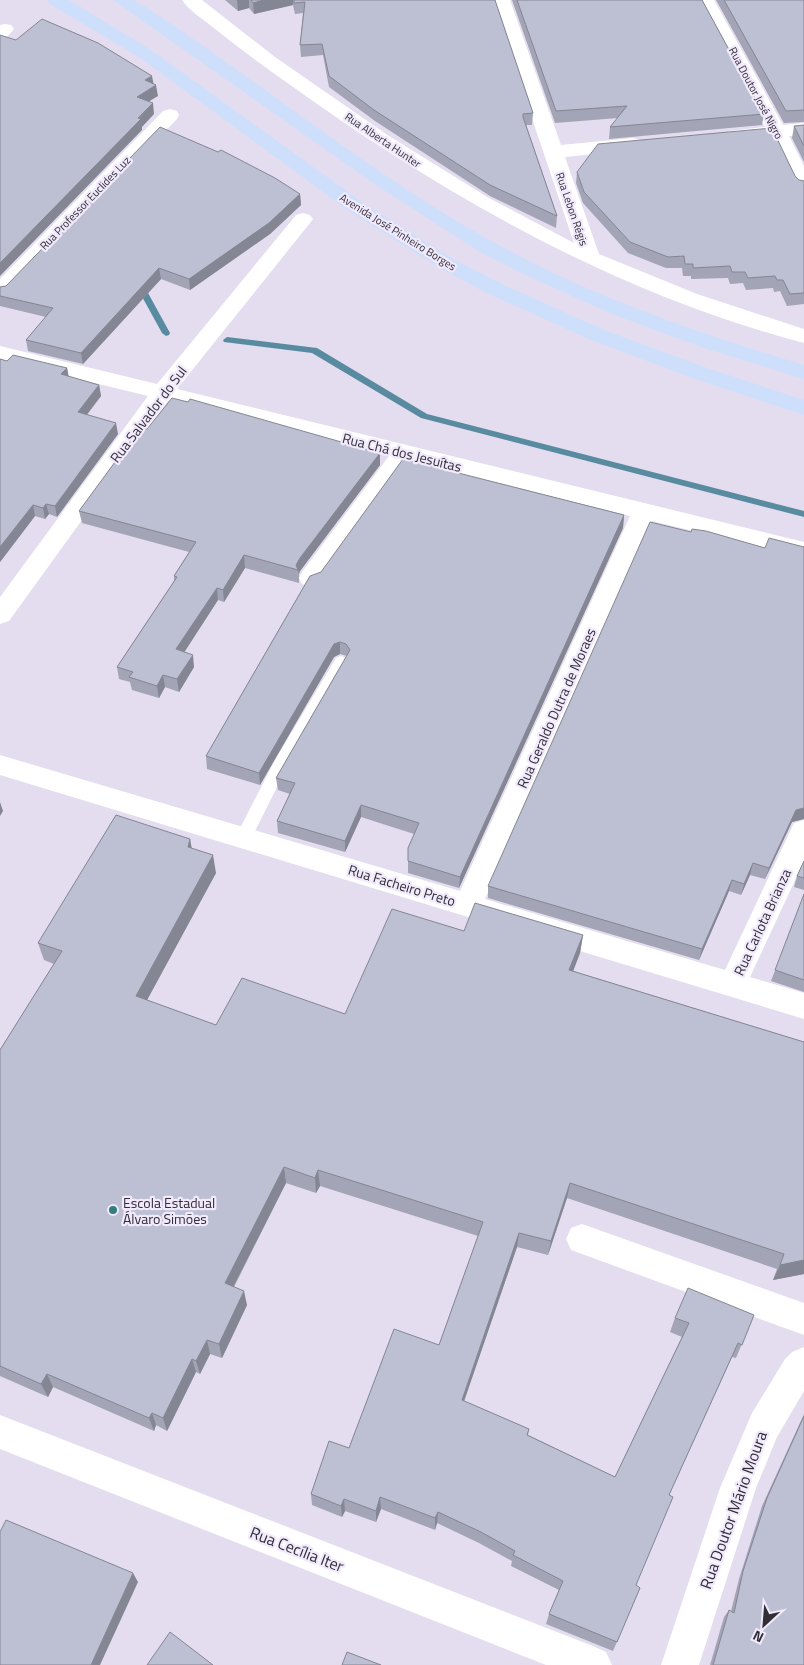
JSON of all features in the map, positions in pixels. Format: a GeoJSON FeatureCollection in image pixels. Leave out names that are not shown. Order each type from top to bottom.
{"type":"FeatureCollection","features":[{"type":"Feature","properties":{"kind":"main road","name":"Avenida José Pinheiro Borges"},"geometry":{"type":"LineString","coordinates":[[56,0],[138,49],[301,170],[400,236],[454,268],[580,329],[708,376],[804,408]]}},
{"type":"Feature","properties":{"kind":"main road"},"geometry":{"type":"LineString","coordinates":[[122,0],[227,71],[365,169],[446,223],[500,254],[568,287],[671,329],[804,372]]}},
{"type":"Feature","properties":{"kind":"street","name":"Rua Alberta Hunter"},"geometry":{"type":"LineString","coordinates":[[191,0],[296,81],[453,187],[503,215],[590,258]]}},
{"type":"Feature","properties":{"kind":"street","name":"Rua Lebon Régis"},"geometry":{"type":"LineString","coordinates":[[501,0],[590,258],[709,306],[804,336]]}},
{"type":"Feature","properties":{"kind":"street","name":"Rua Doutor José Nigro"},"geometry":{"type":"LineString","coordinates":[[705,0],[777,131],[804,186]]}},
{"type":"Feature","properties":{"kind":"street","name":"Rua Professor Euclides Luz"},"geometry":{"type":"LineString","coordinates":[[0,291],[170,115]]}},
{"type":"Feature","properties":{"kind":"street"},"geometry":{"type":"LineString","coordinates":[[719,137],[804,129]]}},
{"type":"Feature","properties":{"kind":"street"},"geometry":{"type":"LineString","coordinates":[[553,152],[650,143]]}},
{"type":"Feature","properties":{"kind":"street","name":"Rua Salvador do Sul"},"geometry":{"type":"LineString","coordinates":[[0,615],[162,393],[303,218]]}},
{"type":"Feature","properties":{"kind":"street","name":"Rua Chá dos Jesuítas"},"geometry":{"type":"LineString","coordinates":[[0,353],[804,550]]}},
{"type":"Feature","properties":{"kind":"street"},"geometry":{"type":"LineString","coordinates":[[311,578],[404,452]]}},
{"type":"Feature","properties":{"kind":"street","name":"Rua Geraldo Dutra de Moraes"},"geometry":{"type":"LineString","coordinates":[[468,905],[644,511]]}},
{"type":"Feature","properties":{"kind":"street","name":"Rua Facheiro Preto"},"geometry":{"type":"LineString","coordinates":[[0,764],[804,1006]]}},
{"type":"Feature","properties":{"kind":"street","name":"Rua Carlota Brianza"},"geometry":{"type":"LineString","coordinates":[[732,985],[804,832]]}},
{"type":"Feature","properties":{"kind":"street"},"geometry":{"type":"LineString","coordinates":[[582,1239],[804,1319]]}},
{"type":"Feature","properties":{"kind":"street","name":"Rua Doutor Mário Moura"},"geometry":{"type":"LineString","coordinates":[[680,1665],[738,1488],[756,1443],[764,1425],[796,1371],[804,1364]]}},
{"type":"Feature","properties":{"kind":"street","name":"Rua Cecília Iter"},"geometry":{"type":"LineString","coordinates":[[0,1432],[593,1665]]}},
{"type":"Feature","properties":{"kind":"lane"},"geometry":{"type":"LineString","coordinates":[[243,838],[281,764],[341,662]]}},
{"type":"Feature","properties":{"kind":"building"},"geometry":{"type":"Polygon","coordinates":[[[251,0],[264,0],[253,3],[251,0]]]}},
{"type":"Feature","properties":{"kind":"building"},"geometry":{"type":"Polygon","coordinates":[[[294,0],[495,0],[533,113],[523,114],[523,117],[557,216],[490,185],[374,110],[329,76],[322,44],[300,45],[305,2],[294,3],[294,0]]]}},
{"type":"Feature","properties":{"kind":"building"},"geometry":{"type":"Polygon","coordinates":[[[517,0],[702,0],[764,114],[610,127],[627,106],[556,111],[517,0]]]}},
{"type":"Feature","properties":{"kind":"building"},"geometry":{"type":"Polygon","coordinates":[[[724,0],[804,0],[804,110],[786,111],[724,0]]]}},
{"type":"Feature","properties":{"kind":"building"},"geometry":{"type":"Polygon","coordinates":[[[42,19],[98,43],[152,76],[145,80],[156,85],[137,97],[153,103],[138,118],[141,119],[0,263],[0,35],[16,40],[42,19]]]}},
{"type":"Feature","properties":{"kind":"building"},"geometry":{"type":"Polygon","coordinates":[[[804,125],[804,146],[794,126],[804,125]]]}},
{"type":"Feature","properties":{"kind":"building"},"geometry":{"type":"Polygon","coordinates":[[[160,127],[218,152],[221,150],[275,178],[300,194],[269,223],[189,279],[159,268],[81,353],[26,340],[53,308],[0,296],[0,287],[6,286],[160,127]]]}},
{"type":"Feature","properties":{"kind":"building"},"geometry":{"type":"Polygon","coordinates":[[[772,128],[795,176],[799,180],[804,181],[804,293],[790,294],[783,280],[777,280],[775,276],[748,278],[745,272],[732,272],[730,266],[693,268],[693,264],[685,264],[684,256],[668,257],[630,242],[584,192],[577,172],[598,144],[772,128]]]}},
{"type":"Feature","properties":{"kind":"building"},"geometry":{"type":"Polygon","coordinates":[[[13,355],[67,368],[61,374],[99,385],[78,412],[116,423],[55,506],[46,504],[43,508],[33,505],[0,547],[0,359],[7,361],[13,355]]]}},
{"type":"Feature","properties":{"kind":"building"},"geometry":{"type":"Polygon","coordinates":[[[172,398],[188,402],[190,399],[380,453],[300,558],[296,565],[298,570],[244,555],[223,590],[217,588],[176,649],[193,655],[177,679],[163,675],[157,686],[129,677],[133,672],[117,667],[177,577],[174,576],[196,542],[79,511],[140,428],[147,429],[172,398]]]}},
{"type":"Feature","properties":{"kind":"building"},"geometry":{"type":"Polygon","coordinates":[[[403,459],[624,515],[460,877],[408,861],[408,848],[419,823],[361,805],[345,841],[277,821],[295,783],[276,778],[350,650],[346,644],[340,642],[334,644],[259,773],[206,756],[310,576],[321,572],[403,459]]]}},
{"type":"Feature","properties":{"kind":"building"},"geometry":{"type":"Polygon","coordinates":[[[650,522],[691,532],[692,529],[706,531],[765,548],[769,538],[804,547],[804,808],[796,810],[769,868],[753,863],[744,884],[732,880],[702,949],[488,886],[650,522]]]}},
{"type":"Feature","properties":{"kind":"building"},"geometry":{"type":"Polygon","coordinates":[[[116,815],[190,839],[188,847],[213,855],[136,996],[216,1025],[242,978],[345,1014],[392,909],[464,931],[475,903],[583,935],[569,970],[804,1042],[804,1260],[780,1265],[784,1254],[570,1183],[551,1241],[519,1233],[462,1400],[529,1429],[527,1435],[615,1477],[689,1323],[675,1318],[688,1288],[754,1315],[742,1345],[738,1343],[669,1495],[673,1497],[636,1585],[640,1588],[617,1642],[549,1614],[563,1581],[513,1555],[515,1551],[481,1532],[438,1512],[435,1518],[380,1497],[376,1511],[344,1499],[341,1506],[311,1494],[329,1441],[349,1448],[394,1329],[439,1345],[483,1222],[318,1170],[315,1178],[284,1167],[225,1283],[244,1291],[219,1344],[207,1340],[196,1361],[192,1359],[163,1418],[152,1413],[149,1418],[47,1374],[41,1384],[0,1366],[0,1050],[62,951],[38,943],[116,815]]]}},
{"type":"Feature","properties":{"kind":"building"},"geometry":{"type":"Polygon","coordinates":[[[804,861],[804,878],[797,876],[804,861]]]}},
{"type":"Feature","properties":{"kind":"building"},"geometry":{"type":"Polygon","coordinates":[[[804,894],[804,980],[775,970],[804,894]]]}},
{"type":"Feature","properties":{"kind":"building"},"geometry":{"type":"Polygon","coordinates":[[[804,1416],[804,1665],[713,1665],[729,1610],[734,1613],[743,1571],[767,1498],[804,1416]]]}},
{"type":"Feature","properties":{"kind":"building"},"geometry":{"type":"Polygon","coordinates":[[[6,1520],[133,1573],[91,1665],[0,1665],[0,1532],[6,1520]]]}},
{"type":"Feature","properties":{"kind":"building"},"geometry":{"type":"Polygon","coordinates":[[[170,1632],[213,1665],[147,1665],[170,1632]]]}},
{"type":"Feature","properties":{"kind":"building"},"geometry":{"type":"Polygon","coordinates":[[[347,1652],[381,1665],[342,1665],[347,1652]]]}},
{"type":"Feature","properties":{"kind":"waterway"},"geometry":{"type":"LineString","coordinates":[[138,282],[166,333]]}},
{"type":"Feature","properties":{"kind":"waterway"},"geometry":{"type":"LineString","coordinates":[[227,340],[314,350],[424,416],[804,514]]}},
{"type":"Feature","properties":{"kind":"place","name":"Escola Estadual Álvaro Simões"},"geometry":{"type":"Point","coordinates":[113,1210]}}]}
